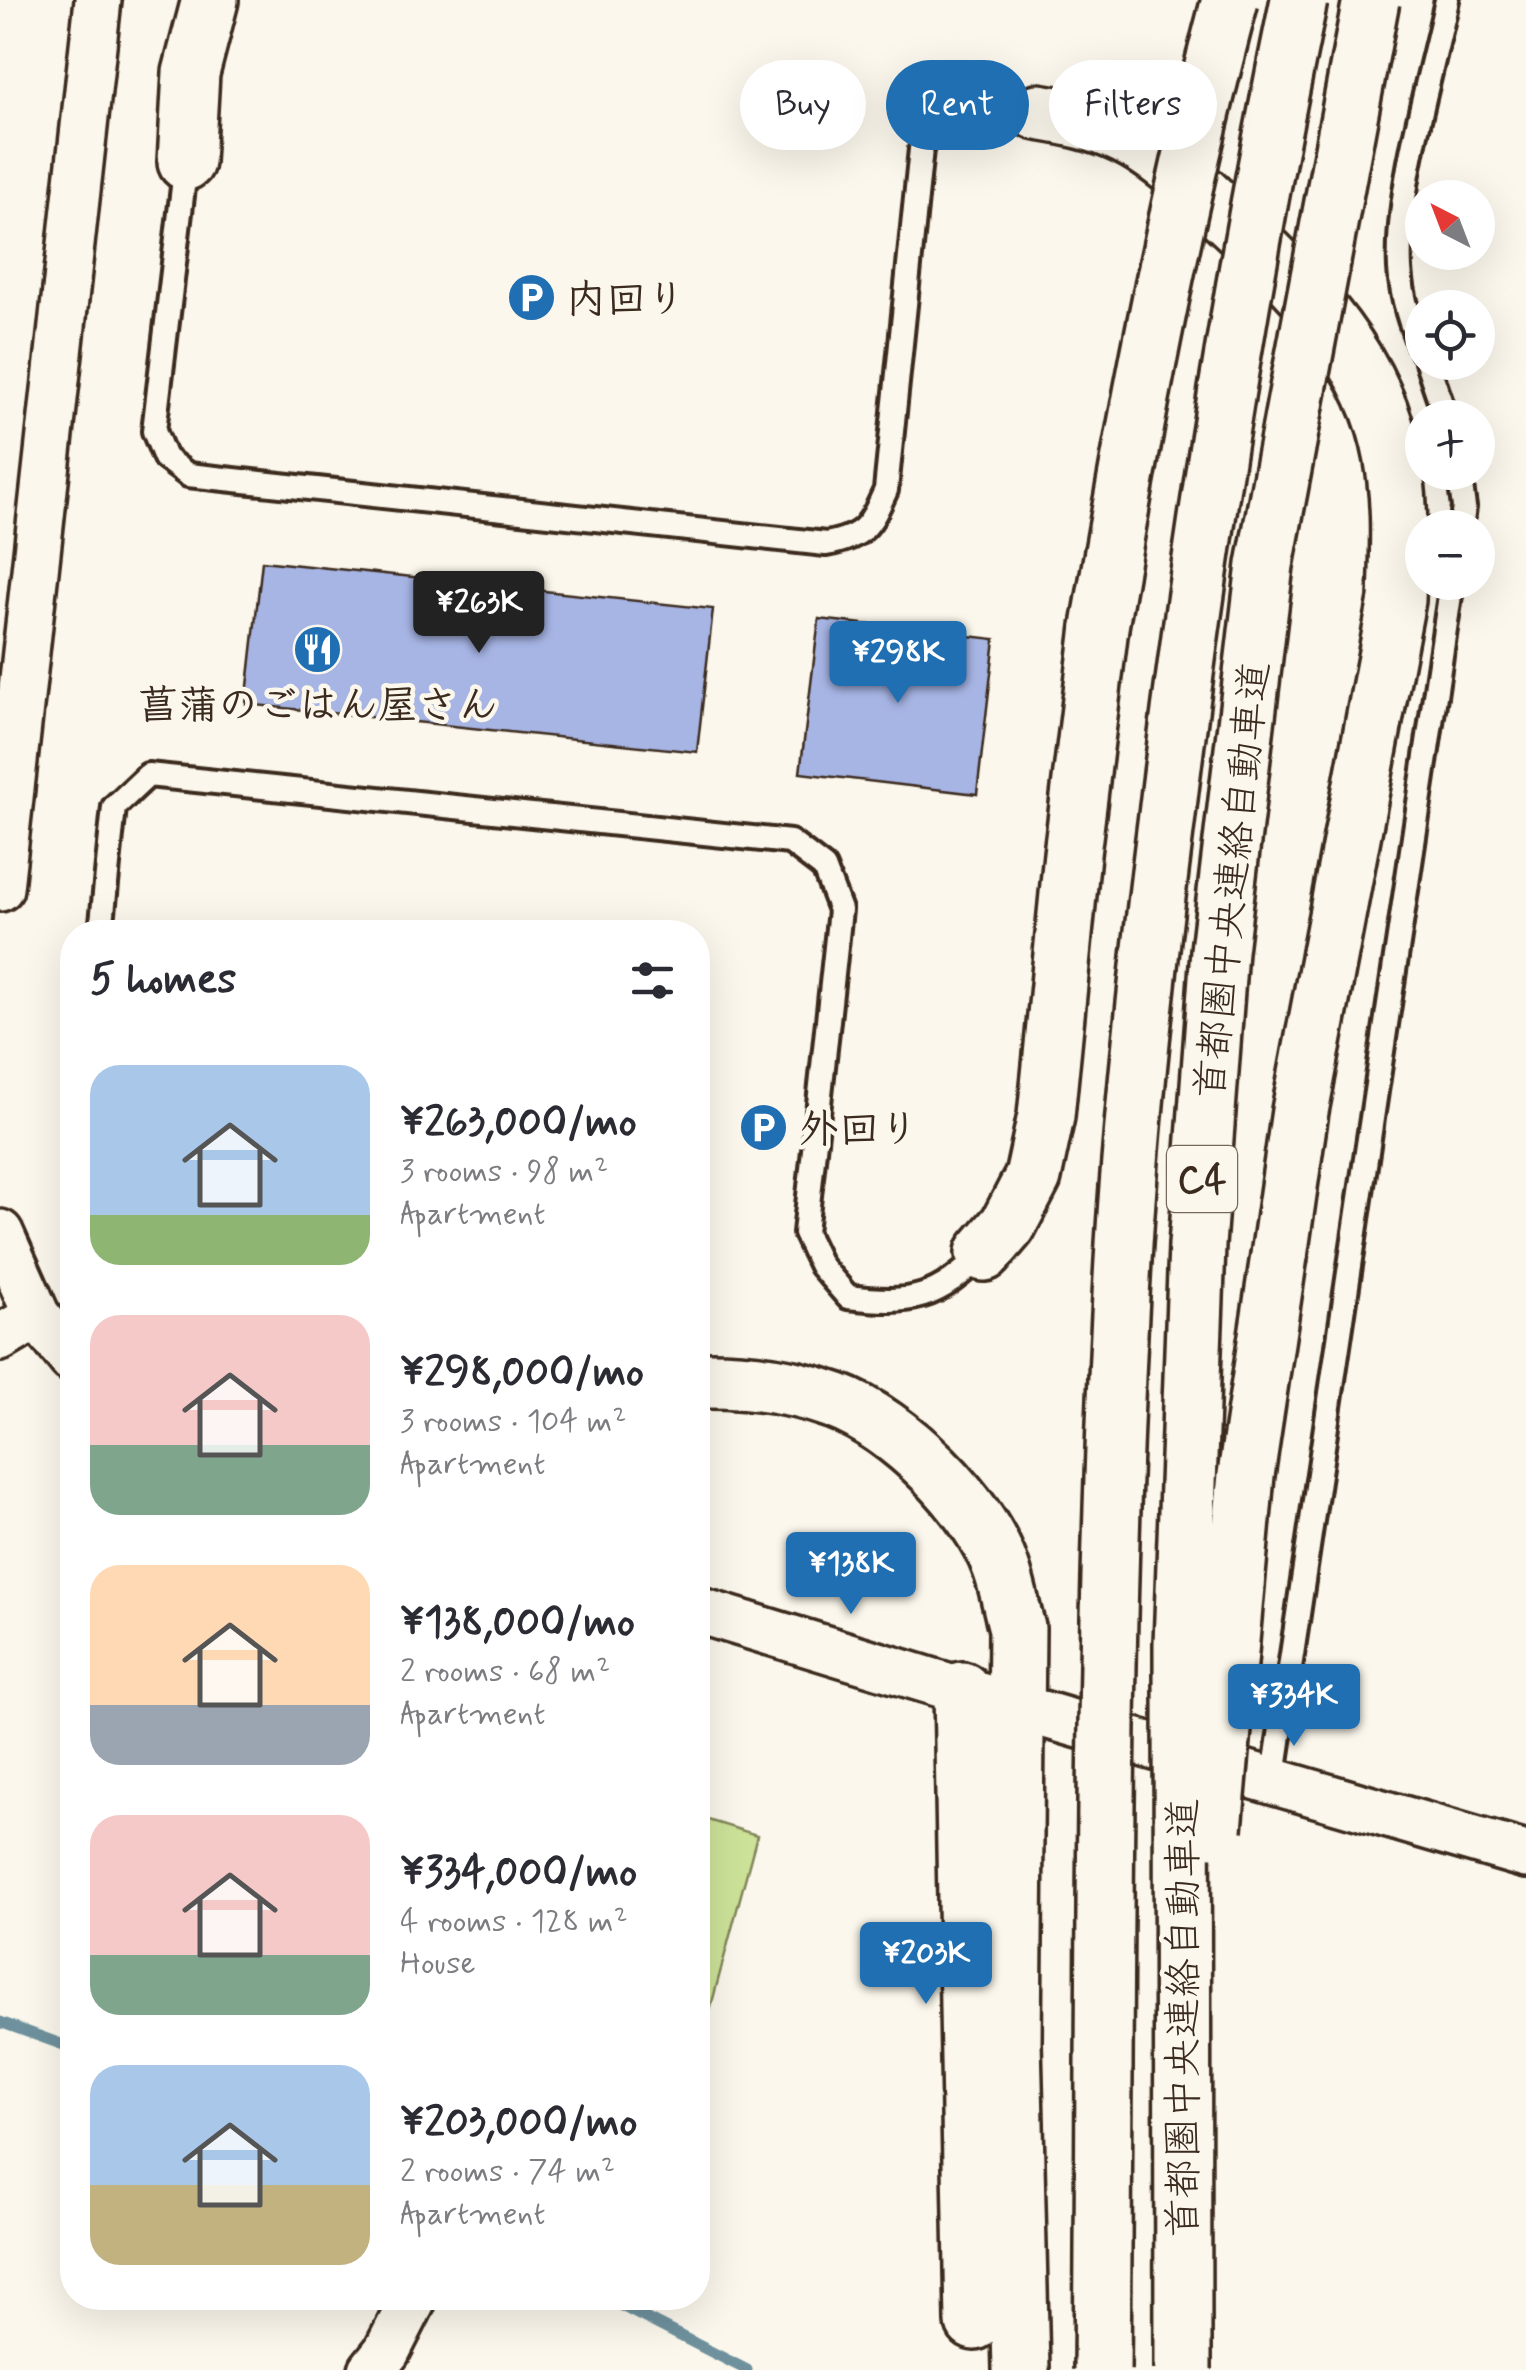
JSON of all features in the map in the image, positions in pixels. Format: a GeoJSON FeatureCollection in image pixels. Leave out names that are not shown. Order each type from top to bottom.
{"type":"FeatureCollection","features":[{"type":"Feature","properties":{"kind":"main road"},"geometry":{"type":"LineString","coordinates":[[186,162],[192,73],[210,0]]}},
{"type":"Feature","properties":{"kind":"main road"},"geometry":{"type":"LineString","coordinates":[[984,1253],[1008,1224],[1033,1177],[1046,1116],[1100,627],[1149,347],[1196,128],[1230,0]]}},
{"type":"Feature","properties":{"kind":"main road","name":"首都圏中央連絡自動車道"},"geometry":{"type":"LineString","coordinates":[[1102,2370],[1111,1482],[1124,1238],[1151,945],[1198,557],[1260,185],[1299,0]]}},
{"type":"Feature","properties":{"kind":"main road","name":"首都圏中央連絡自動車道"},"geometry":{"type":"LineString","coordinates":[[1183,2370],[1182,1644],[1197,1245],[1219,951],[1265,566],[1371,0]]}},
{"type":"Feature","properties":{"kind":"main road"},"geometry":{"type":"LineString","coordinates":[[1038,112],[1088,120],[1128,137],[1167,162],[1296,280],[1357,362],[1389,440],[1400,519],[1397,600],[1300,1111],[1246,1475],[1213,1834],[1201,2276],[1194,2370]]}},
{"type":"Feature","properties":{"kind":"main road"},"geometry":{"type":"LineString","coordinates":[[710,1381],[778,1385],[839,1402],[898,1438],[944,1480],[977,1521],[1000,1565],[1016,1628],[1013,2042],[1022,2370]]}},
{"type":"Feature","properties":{"kind":"main road"},"geometry":{"type":"LineString","coordinates":[[972,1693],[974,2322]]}},
{"type":"Feature","properties":{"kind":"street"},"geometry":{"type":"LineString","coordinates":[[0,888],[98,0]]}},
{"type":"Feature","properties":{"kind":"street"},"geometry":{"type":"LineString","coordinates":[[0,1233],[18,1327],[60,1352]]}},
{"type":"Feature","properties":{"kind":"street"},"geometry":{"type":"LineString","coordinates":[[710,1614],[972,1693]]}},
{"type":"Feature","properties":{"kind":"street"},"geometry":{"type":"LineString","coordinates":[[1042,1714],[1526,1856]]}},
{"type":"Feature","properties":{"kind":"street"},"geometry":{"type":"LineString","coordinates":[[372,2370],[408,2310]]}},
{"type":"Feature","properties":{"kind":"lane"},"geometry":{"type":"LineString","coordinates":[[1405,302],[1400,268],[1406,196],[1447,0]]}},
{"type":"Feature","properties":{"kind":"lane"},"geometry":{"type":"LineString","coordinates":[[186,162],[154,431],[165,458],[188,475],[826,544],[855,539],[874,517],[886,490],[920,149],[932,123],[959,110],[1038,112]]}},
{"type":"Feature","properties":{"kind":"lane"},"geometry":{"type":"LineString","coordinates":[[1273,1782],[1449,600]]}},
{"type":"Feature","properties":{"kind":"lane"},"geometry":{"type":"LineString","coordinates":[[101,920],[114,808],[148,775],[790,842],[824,868],[840,910],[805,1233],[820,1266],[848,1297],[891,1302],[924,1298],[952,1283],[984,1253]]}},
{"type":"Feature","properties":{"kind":"green space"},"geometry":{"type":"Polygon","coordinates":[[[710,1821],[757,1835],[710,2010],[710,1821]]]}},
{"type":"Feature","properties":{"kind":"building"},"geometry":{"type":"Polygon","coordinates":[[[262,561],[713,609],[697,752],[246,704],[262,561]]]}},
{"type":"Feature","properties":{"kind":"building"},"geometry":{"type":"Polygon","coordinates":[[[819,619],[995,639],[977,794],[800,773],[819,619]]]}},
{"type":"Feature","properties":{"kind":"waterway"},"geometry":{"type":"LineString","coordinates":[[0,2022],[60,2044]]}},
{"type":"Feature","properties":{"kind":"waterway"},"geometry":{"type":"LineString","coordinates":[[630,2310],[747,2370]]}},
{"type":"Feature","properties":{"kind":"place","name":"内回り"},"geometry":{"type":"Point","coordinates":[531,298]}},
{"type":"Feature","properties":{"kind":"place","name":"菖蒲のごはん屋さん"},"geometry":{"type":"Point","coordinates":[318,649]}},
{"type":"Feature","properties":{"kind":"place","name":"外回り"},"geometry":{"type":"Point","coordinates":[764,1128]}}]}
